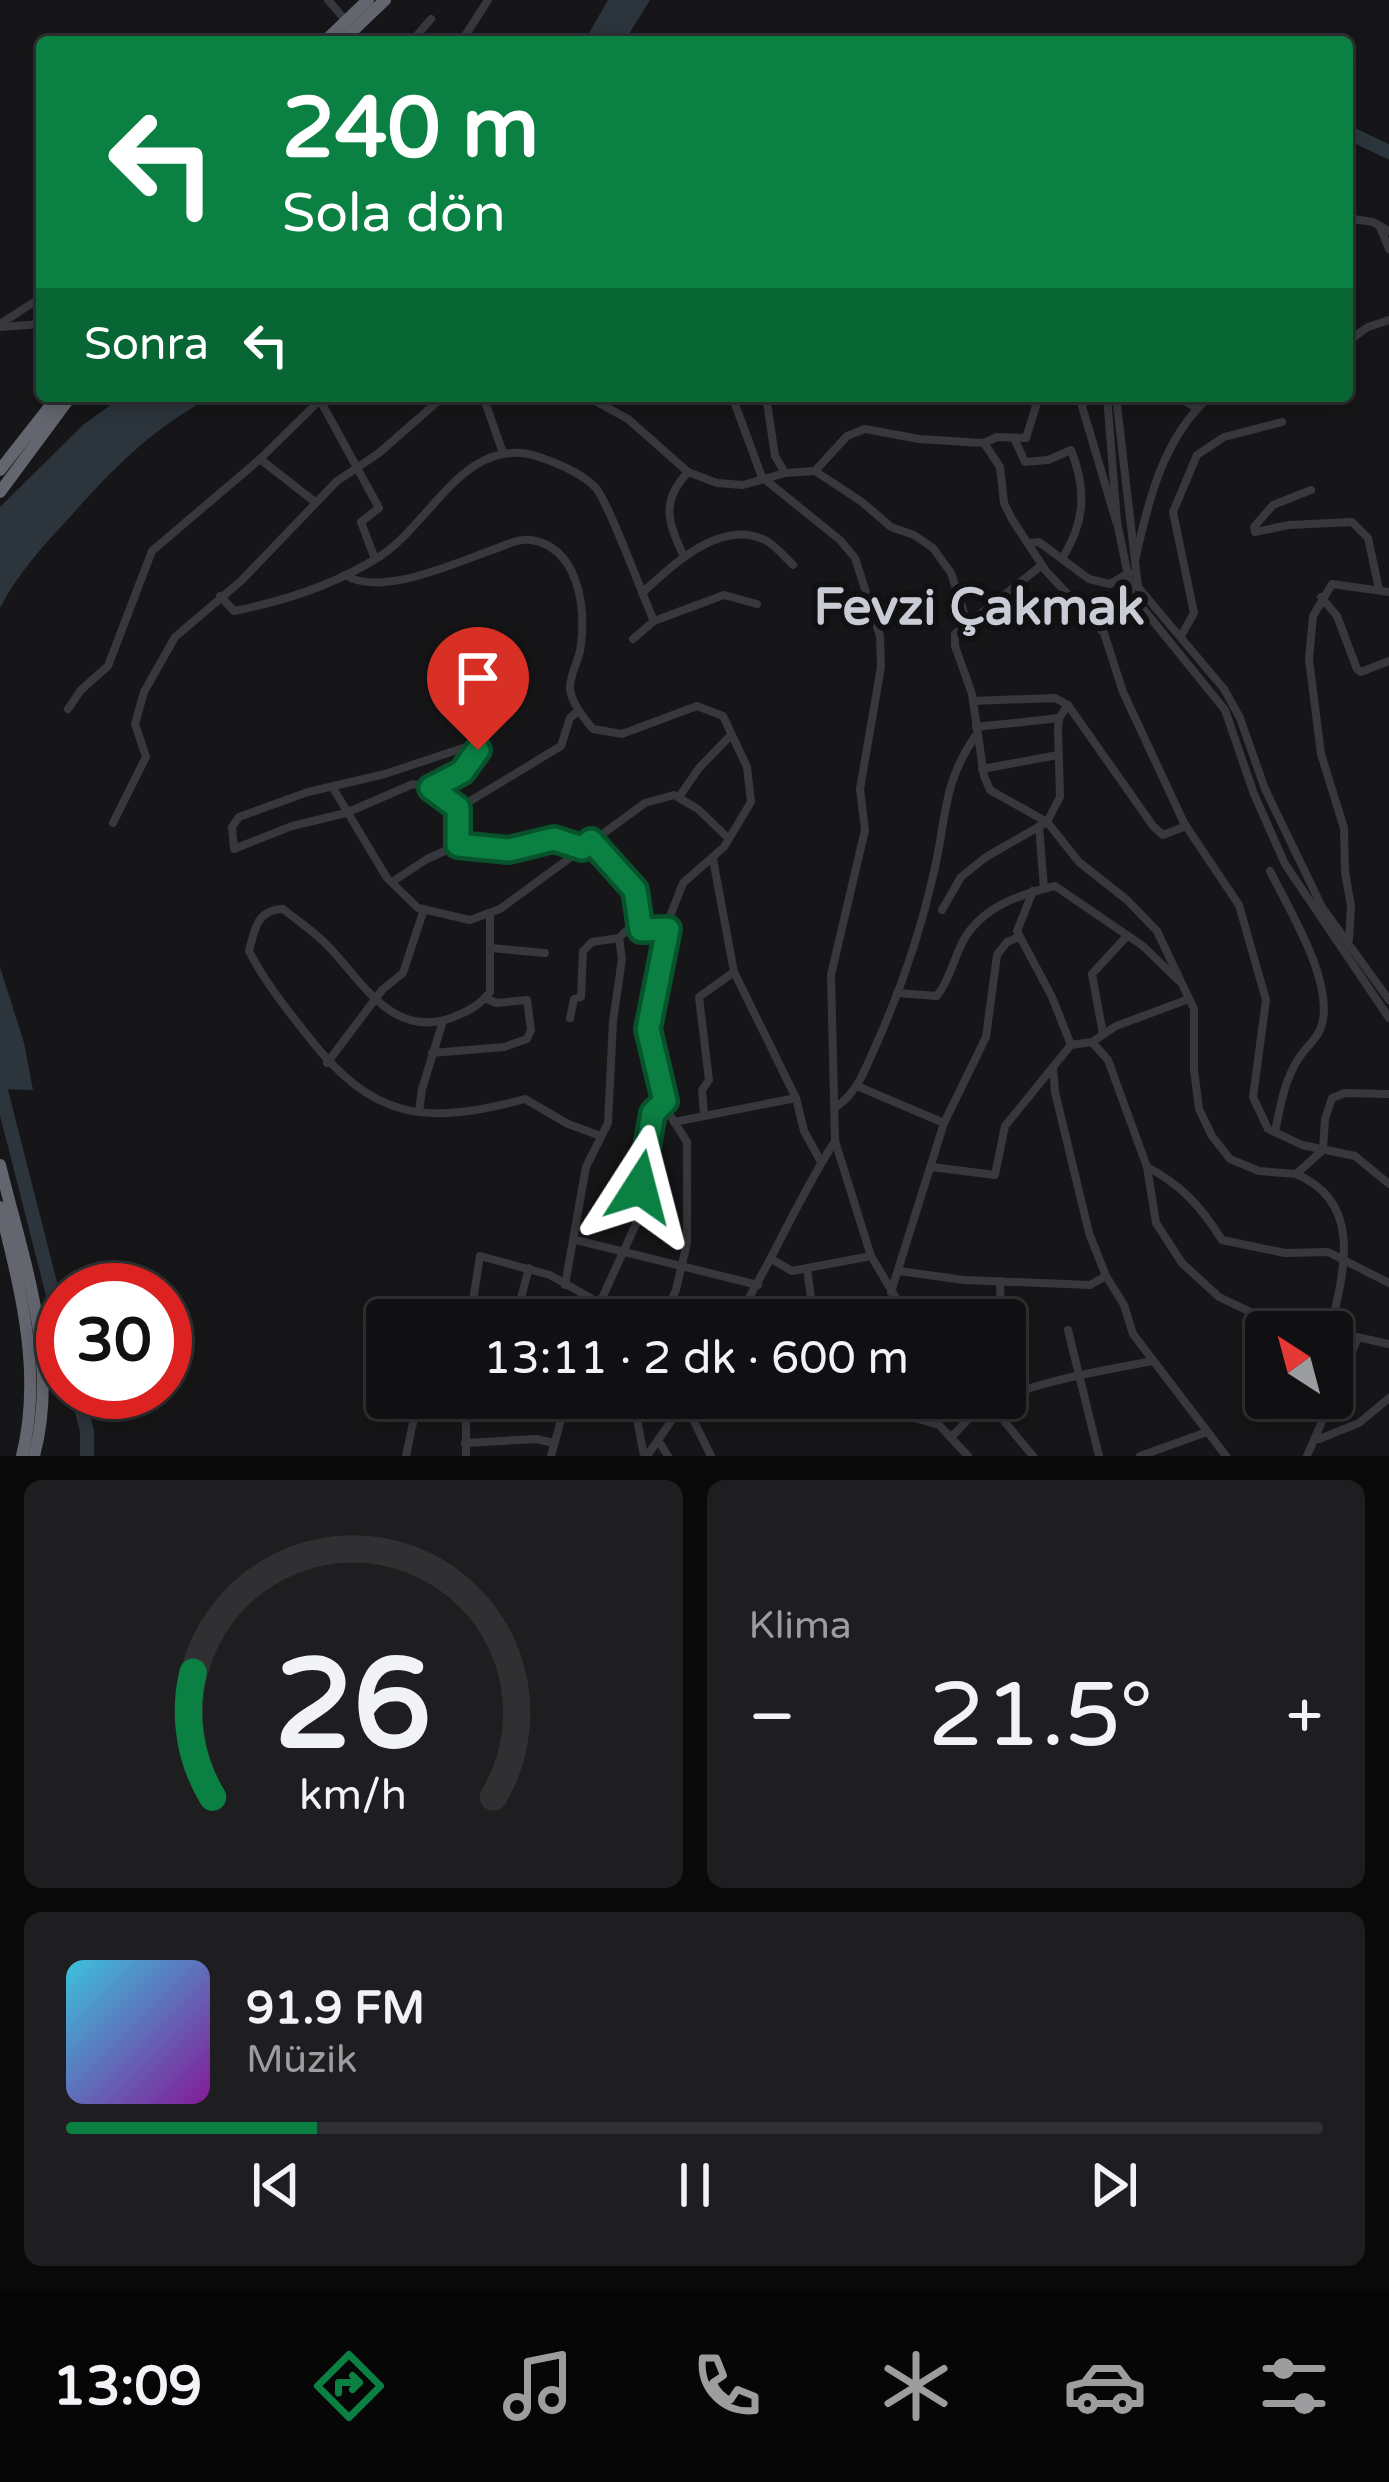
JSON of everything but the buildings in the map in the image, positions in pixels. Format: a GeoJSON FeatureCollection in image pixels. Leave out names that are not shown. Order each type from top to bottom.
{"type":"FeatureCollection","features":[{"type":"Feature","properties":{"kind":"highway"},"geometry":{"type":"LineString","coordinates":[[344,36],[368,0]]}},
{"type":"Feature","properties":{"kind":"highway"},"geometry":{"type":"LineString","coordinates":[[333,36],[385,0]]}},
{"type":"Feature","properties":{"kind":"highway"},"geometry":{"type":"LineString","coordinates":[[0,470],[53,402]]}},
{"type":"Feature","properties":{"kind":"highway"},"geometry":{"type":"LineString","coordinates":[[0,492],[67,402]]}},
{"type":"Feature","properties":{"kind":"highway"},"geometry":{"type":"LineString","coordinates":[[0,1165],[38,1319],[43,1382],[34,1456]]}},
{"type":"Feature","properties":{"kind":"highway"},"geometry":{"type":"LineString","coordinates":[[0,1207],[27,1317],[29,1384],[22,1456]]}},
{"type":"Feature","properties":{"kind":"street"},"geometry":{"type":"LineString","coordinates":[[328,0],[350,25]]}},
{"type":"Feature","properties":{"kind":"street"},"geometry":{"type":"LineString","coordinates":[[465,36],[488,0]]}},
{"type":"Feature","properties":{"kind":"street"},"geometry":{"type":"LineString","coordinates":[[416,36],[431,19]]}},
{"type":"Feature","properties":{"kind":"street"},"geometry":{"type":"LineString","coordinates":[[1353,219],[1389,231]]}},
{"type":"Feature","properties":{"kind":"street"},"geometry":{"type":"LineString","coordinates":[[1379,225],[1389,249]]}},
{"type":"Feature","properties":{"kind":"street"},"geometry":{"type":"LineString","coordinates":[[0,326],[36,301]]}},
{"type":"Feature","properties":{"kind":"street"},"geometry":{"type":"LineString","coordinates":[[1353,338],[1389,320]]}},
{"type":"Feature","properties":{"kind":"street"},"geometry":{"type":"LineString","coordinates":[[0,326],[36,324]]}},
{"type":"Feature","properties":{"kind":"street"},"geometry":{"type":"LineString","coordinates":[[68,709],[81,689],[108,666],[152,551],[260,459],[318,402]]}},
{"type":"Feature","properties":{"kind":"street"},"geometry":{"type":"LineString","coordinates":[[321,402],[380,508],[361,522],[375,559]]}},
{"type":"Feature","properties":{"kind":"street"},"geometry":{"type":"LineString","coordinates":[[113,823],[146,757],[134,724],[143,692],[176,638],[241,581],[316,502],[437,402]]}},
{"type":"Feature","properties":{"kind":"street"},"geometry":{"type":"LineString","coordinates":[[485,402],[502,453]]}},
{"type":"Feature","properties":{"kind":"street"},"geometry":{"type":"LineString","coordinates":[[597,402],[628,419],[688,472],[717,483],[743,484],[762,476],[814,471],[891,527],[933,548],[951,573],[968,625]]}},
{"type":"Feature","properties":{"kind":"street"},"geometry":{"type":"LineString","coordinates":[[734,402],[762,476],[850,549],[860,568],[882,651],[860,780],[865,830],[831,976],[836,1141],[871,1256],[895,1299]]}},
{"type":"Feature","properties":{"kind":"street"},"geometry":{"type":"LineString","coordinates":[[767,402],[775,456],[785,473]]}},
{"type":"Feature","properties":{"kind":"street"},"geometry":{"type":"LineString","coordinates":[[814,471],[847,436],[866,429],[919,439],[983,443],[1029,435],[1034,402]]}},
{"type":"Feature","properties":{"kind":"street"},"geometry":{"type":"LineString","coordinates":[[1081,402],[1130,573],[1224,689],[1322,908],[1389,1000]]}},
{"type":"Feature","properties":{"kind":"street"},"geometry":{"type":"LineString","coordinates":[[1111,402],[1117,522]]}},
{"type":"Feature","properties":{"kind":"street"},"geometry":{"type":"LineString","coordinates":[[1112,402],[1132,595],[1225,710],[1285,864],[1388,1016]]}},
{"type":"Feature","properties":{"kind":"street"},"geometry":{"type":"LineString","coordinates":[[1186,402],[1197,408]]}},
{"type":"Feature","properties":{"kind":"street"},"geometry":{"type":"LineString","coordinates":[[1028,543],[1039,542],[1089,579],[1110,584],[1130,573],[1159,473],[1180,426],[1204,402]]}},
{"type":"Feature","properties":{"kind":"street"},"geometry":{"type":"LineString","coordinates":[[1180,636],[1194,613],[1173,512],[1197,455],[1224,437],[1282,422]]}},
{"type":"Feature","properties":{"kind":"street"},"geometry":{"type":"LineString","coordinates":[[1014,438],[1025,462],[1048,460],[1070,450],[1078,469],[1084,509],[1076,538],[1062,559]]}},
{"type":"Feature","properties":{"kind":"street"},"geometry":{"type":"LineString","coordinates":[[983,443],[1000,467],[1007,511],[1042,565],[1105,634],[1123,692],[1186,826],[1240,905],[1266,1000],[1253,1097],[1268,1129],[1302,1145],[1355,1156],[1389,1184]]}},
{"type":"Feature","properties":{"kind":"street"},"geometry":{"type":"LineString","coordinates":[[220,596],[234,611],[288,600],[345,575],[375,559],[457,480],[493,454],[520,450],[556,463],[597,488],[654,621]]}},
{"type":"Feature","properties":{"kind":"street"},"geometry":{"type":"LineString","coordinates":[[260,459],[316,502]]}},
{"type":"Feature","properties":{"kind":"street"},"geometry":{"type":"LineString","coordinates":[[684,557],[672,530],[669,506],[674,488],[688,472]]}},
{"type":"Feature","properties":{"kind":"street"},"geometry":{"type":"LineString","coordinates":[[1311,490],[1269,508],[1255,532],[1352,522],[1368,538],[1384,591],[1332,584],[1312,616],[1309,659],[1322,754],[1344,828],[1351,906],[1348,941]]}},
{"type":"Feature","properties":{"kind":"street"},"geometry":{"type":"LineString","coordinates":[[642,593],[684,557],[736,534],[765,540],[793,565]]}},
{"type":"Feature","properties":{"kind":"street"},"geometry":{"type":"LineString","coordinates":[[345,575],[371,583],[396,580],[526,538],[556,548],[571,566],[579,598],[581,644],[570,688],[578,711],[593,729],[622,734],[697,706],[723,716],[747,767],[751,802],[713,859],[682,883],[648,1029],[665,1101],[687,1142],[687,1243],[670,1299]]}},
{"type":"Feature","properties":{"kind":"street"},"geometry":{"type":"LineString","coordinates":[[1042,565],[955,634],[973,700],[982,769],[991,790],[1043,824],[1078,862],[1127,900],[1157,931],[1194,1009],[1198,1109],[1230,1159],[1259,1171],[1296,1174],[1330,1195],[1347,1260],[1335,1311]]}},
{"type":"Feature","properties":{"kind":"street"},"geometry":{"type":"LineString","coordinates":[[634,639],[654,621],[724,595],[757,604]]}},
{"type":"Feature","properties":{"kind":"street"},"geometry":{"type":"LineString","coordinates":[[1321,597],[1337,616],[1357,669],[1361,672],[1389,661]]}},
{"type":"Feature","properties":{"kind":"street"},"geometry":{"type":"LineString","coordinates":[[973,700],[1055,698],[1068,705],[1153,826],[1163,835],[1186,826]]}},
{"type":"Feature","properties":{"kind":"street"},"geometry":{"type":"LineString","coordinates":[[942,910],[961,877],[1043,824],[1060,797],[1059,718],[1068,705]]}},
{"type":"Feature","properties":{"kind":"street"},"geometry":{"type":"LineString","coordinates":[[458,808],[561,746],[570,718],[578,711]]}},
{"type":"Feature","properties":{"kind":"street"},"geometry":{"type":"LineString","coordinates":[[976,731],[1059,718]]}},
{"type":"Feature","properties":{"kind":"street"},"geometry":{"type":"LineString","coordinates":[[835,1108],[857,1086],[897,993],[933,878],[948,786],[976,731]]}},
{"type":"Feature","properties":{"kind":"street"},"geometry":{"type":"LineString","coordinates":[[679,797],[731,735]]}},
{"type":"Feature","properties":{"kind":"street"},"geometry":{"type":"LineString","coordinates":[[431,788],[467,768],[478,743],[239,817],[232,827],[233,849],[292,826],[346,813],[413,784],[431,788],[458,808]]}},
{"type":"Feature","properties":{"kind":"street"},"geometry":{"type":"LineString","coordinates":[[982,769],[1058,754]]}},
{"type":"Feature","properties":{"kind":"street"},"geometry":{"type":"LineString","coordinates":[[408,767],[413,784]]}},
{"type":"Feature","properties":{"kind":"street"},"geometry":{"type":"LineString","coordinates":[[333,788],[392,883],[424,909],[470,920],[490,913],[644,803],[679,797],[698,808],[729,839]]}},
{"type":"Feature","properties":{"kind":"street"},"geometry":{"type":"LineString","coordinates":[[458,808],[458,845]]}},
{"type":"Feature","properties":{"kind":"street"},"geometry":{"type":"LineString","coordinates":[[1043,824],[1038,890],[1017,932],[1052,997],[1071,1046]]}},
{"type":"Feature","properties":{"kind":"street"},"geometry":{"type":"LineString","coordinates":[[392,883],[458,845],[509,850],[554,839],[582,848]]}},
{"type":"Feature","properties":{"kind":"street"},"geometry":{"type":"LineString","coordinates":[[591,841],[635,890],[641,930]]}},
{"type":"Feature","properties":{"kind":"street"},"geometry":{"type":"LineString","coordinates":[[713,859],[734,973],[796,1098],[804,1131],[821,1162]]}},
{"type":"Feature","properties":{"kind":"street"},"geometry":{"type":"LineString","coordinates":[[1270,872],[1306,943],[1323,1011],[1319,1031],[1297,1061],[1284,1090],[1274,1132]]}},
{"type":"Feature","properties":{"kind":"street"},"geometry":{"type":"LineString","coordinates":[[897,993],[937,995],[966,937],[990,911],[1055,886],[1128,936],[1185,986]]}},
{"type":"Feature","properties":{"kind":"street"},"geometry":{"type":"LineString","coordinates":[[490,913],[490,992],[468,1011],[433,1024],[401,1017],[374,1001],[327,944],[284,909],[268,910],[257,919],[249,951],[263,979],[327,1063],[376,1101],[419,1112],[468,1114],[525,1099],[568,1124],[602,1136]]}},
{"type":"Feature","properties":{"kind":"street"},"geometry":{"type":"LineString","coordinates":[[327,1063],[374,1001],[404,973],[424,909]]}},
{"type":"Feature","properties":{"kind":"street"},"geometry":{"type":"LineString","coordinates":[[570,1018],[574,999],[581,997],[583,951],[626,931],[668,929]]}},
{"type":"Feature","properties":{"kind":"street"},"geometry":{"type":"LineString","coordinates":[[1103,1034],[1093,974],[1128,936]]}},
{"type":"Feature","properties":{"kind":"street"},"geometry":{"type":"LineString","coordinates":[[891,1293],[944,1123],[986,1037],[997,955],[1007,942],[1019,937]]}},
{"type":"Feature","properties":{"kind":"street"},"geometry":{"type":"LineString","coordinates":[[565,1285],[586,1167],[608,1123],[613,1022],[620,994],[619,938]]}},
{"type":"Feature","properties":{"kind":"street"},"geometry":{"type":"LineString","coordinates":[[490,948],[545,953]]}},
{"type":"Feature","properties":{"kind":"street"},"geometry":{"type":"LineString","coordinates":[[704,1114],[702,1090],[710,1080],[699,997],[734,973]]}},
{"type":"Feature","properties":{"kind":"street"},"geometry":{"type":"LineString","coordinates":[[432,1053],[504,1047],[527,1039],[531,1030],[527,1000],[496,1004],[485,998]]}},
{"type":"Feature","properties":{"kind":"street"},"geometry":{"type":"LineString","coordinates":[[932,1167],[995,1175],[1005,1126],[1071,1046],[1092,1042],[1116,1026],[1190,998]]}},
{"type":"Feature","properties":{"kind":"street"},"geometry":{"type":"LineString","coordinates":[[419,1112],[442,1021]]}},
{"type":"Feature","properties":{"kind":"street"},"geometry":{"type":"LineString","coordinates":[[1092,1042],[1108,1060],[1147,1166],[1156,1223],[1182,1263],[1219,1297],[1248,1311]]}},
{"type":"Feature","properties":{"kind":"street"},"geometry":{"type":"LineString","coordinates":[[1053,1067],[1075,1179],[1106,1276],[1124,1305],[1133,1334],[1226,1456]]}},
{"type":"Feature","properties":{"kind":"street"},"geometry":{"type":"LineString","coordinates":[[857,1086],[944,1123]]}},
{"type":"Feature","properties":{"kind":"street"},"geometry":{"type":"LineString","coordinates":[[1296,1174],[1324,1150],[1331,1098],[1345,1093],[1389,1094]]}},
{"type":"Feature","properties":{"kind":"street"},"geometry":{"type":"LineString","coordinates":[[674,1122],[796,1098]]}},
{"type":"Feature","properties":{"kind":"street"},"geometry":{"type":"LineString","coordinates":[[603,1299],[636,1224],[653,1113],[665,1101]]}},
{"type":"Feature","properties":{"kind":"street"},"geometry":{"type":"LineString","coordinates":[[749,1299],[836,1141]]}},
{"type":"Feature","properties":{"kind":"street"},"geometry":{"type":"LineString","coordinates":[[1147,1166],[1198,1202],[1222,1240],[1285,1253],[1328,1252],[1389,1283]]}},
{"type":"Feature","properties":{"kind":"street"},"geometry":{"type":"LineString","coordinates":[[576,1240],[758,1285]]}},
{"type":"Feature","properties":{"kind":"street"},"geometry":{"type":"LineString","coordinates":[[473,1299],[480,1256],[530,1268],[592,1299]]}},
{"type":"Feature","properties":{"kind":"street"},"geometry":{"type":"LineString","coordinates":[[772,1260],[792,1271],[871,1256]]}},
{"type":"Feature","properties":{"kind":"street"},"geometry":{"type":"LineString","coordinates":[[521,1299],[530,1268]]}},
{"type":"Feature","properties":{"kind":"street"},"geometry":{"type":"LineString","coordinates":[[807,1268],[811,1299]]}},
{"type":"Feature","properties":{"kind":"street"},"geometry":{"type":"LineString","coordinates":[[898,1271],[1090,1285],[1106,1276]]}},
{"type":"Feature","properties":{"kind":"street"},"geometry":{"type":"LineString","coordinates":[[1000,1281],[1000,1299]]}},
{"type":"Feature","properties":{"kind":"street"},"geometry":{"type":"LineString","coordinates":[[1068,1330],[1099,1456]]}},
{"type":"Feature","properties":{"kind":"street"},"geometry":{"type":"LineString","coordinates":[[1353,1339],[1389,1344]]}},
{"type":"Feature","properties":{"kind":"street"},"geometry":{"type":"LineString","coordinates":[[1307,1456],[1318,1440],[1357,1340]]}},
{"type":"Feature","properties":{"kind":"street"},"geometry":{"type":"LineString","coordinates":[[1026,1391],[1153,1361]]}},
{"type":"Feature","properties":{"kind":"street"},"geometry":{"type":"LineString","coordinates":[[1318,1440],[1359,1423],[1389,1398]]}},
{"type":"Feature","properties":{"kind":"street"},"geometry":{"type":"LineString","coordinates":[[406,1456],[414,1419]]}},
{"type":"Feature","properties":{"kind":"street"},"geometry":{"type":"LineString","coordinates":[[466,1419],[466,1456]]}},
{"type":"Feature","properties":{"kind":"street"},"geometry":{"type":"LineString","coordinates":[[551,1456],[561,1419]]}},
{"type":"Feature","properties":{"kind":"street"},"geometry":{"type":"LineString","coordinates":[[637,1419],[645,1456]]}},
{"type":"Feature","properties":{"kind":"street"},"geometry":{"type":"LineString","coordinates":[[645,1456],[673,1419]]}},
{"type":"Feature","properties":{"kind":"street"},"geometry":{"type":"LineString","coordinates":[[694,1419],[711,1456]]}},
{"type":"Feature","properties":{"kind":"street"},"geometry":{"type":"LineString","coordinates":[[918,1419],[939,1425],[968,1456]]}},
{"type":"Feature","properties":{"kind":"street"},"geometry":{"type":"LineString","coordinates":[[951,1437],[970,1419]]}},
{"type":"Feature","properties":{"kind":"street"},"geometry":{"type":"LineString","coordinates":[[1003,1419],[1033,1456]]}},
{"type":"Feature","properties":{"kind":"street"},"geometry":{"type":"LineString","coordinates":[[1140,1456],[1207,1432]]}},
{"type":"Feature","properties":{"kind":"street"},"geometry":{"type":"LineString","coordinates":[[465,1443],[536,1439],[554,1443]]}},
{"type":"Feature","properties":{"kind":"street"},"geometry":{"type":"LineString","coordinates":[[658,1440],[668,1456]]}},
{"type":"Feature","properties":{"kind":"shaded area"},"geometry":{"type":"Polygon","coordinates":[[[608,0],[650,0],[628,36],[587,36],[608,0]]]}},
{"type":"Feature","properties":{"kind":"shaded area"},"geometry":{"type":"Polygon","coordinates":[[[115,402],[202,402],[170,422],[118,466],[40,550],[0,608],[0,507],[83,425],[115,402]]]}},
{"type":"Feature","properties":{"kind":"shaded area"},"geometry":{"type":"Polygon","coordinates":[[[0,967],[24,1043],[33,1090],[0,1089],[0,967]]]}},
{"type":"Feature","properties":{"kind":"waterway"},"geometry":{"type":"LineString","coordinates":[[1353,135],[1389,152]]}},
{"type":"Feature","properties":{"kind":"waterway"},"geometry":{"type":"LineString","coordinates":[[0,1087],[45,1263]]}},
{"type":"Feature","properties":{"kind":"waterway"},"geometry":{"type":"LineString","coordinates":[[84,1419],[87,1456]]}},
{"type":"Feature","properties":{"kind":"district","name":"Fevzi Çakmak"},"geometry":{"type":"Point","coordinates":[979,608]}},
{"type":"Feature","properties":{"kind":"route"},"geometry":{"type":"LineString","coordinates":[[478,750],[462,772],[431,788],[458,808],[458,845],[509,850],[554,839],[582,848],[591,841],[635,890],[641,930],[668,929],[648,1029],[665,1101],[653,1113],[640,1187]]}}]}
